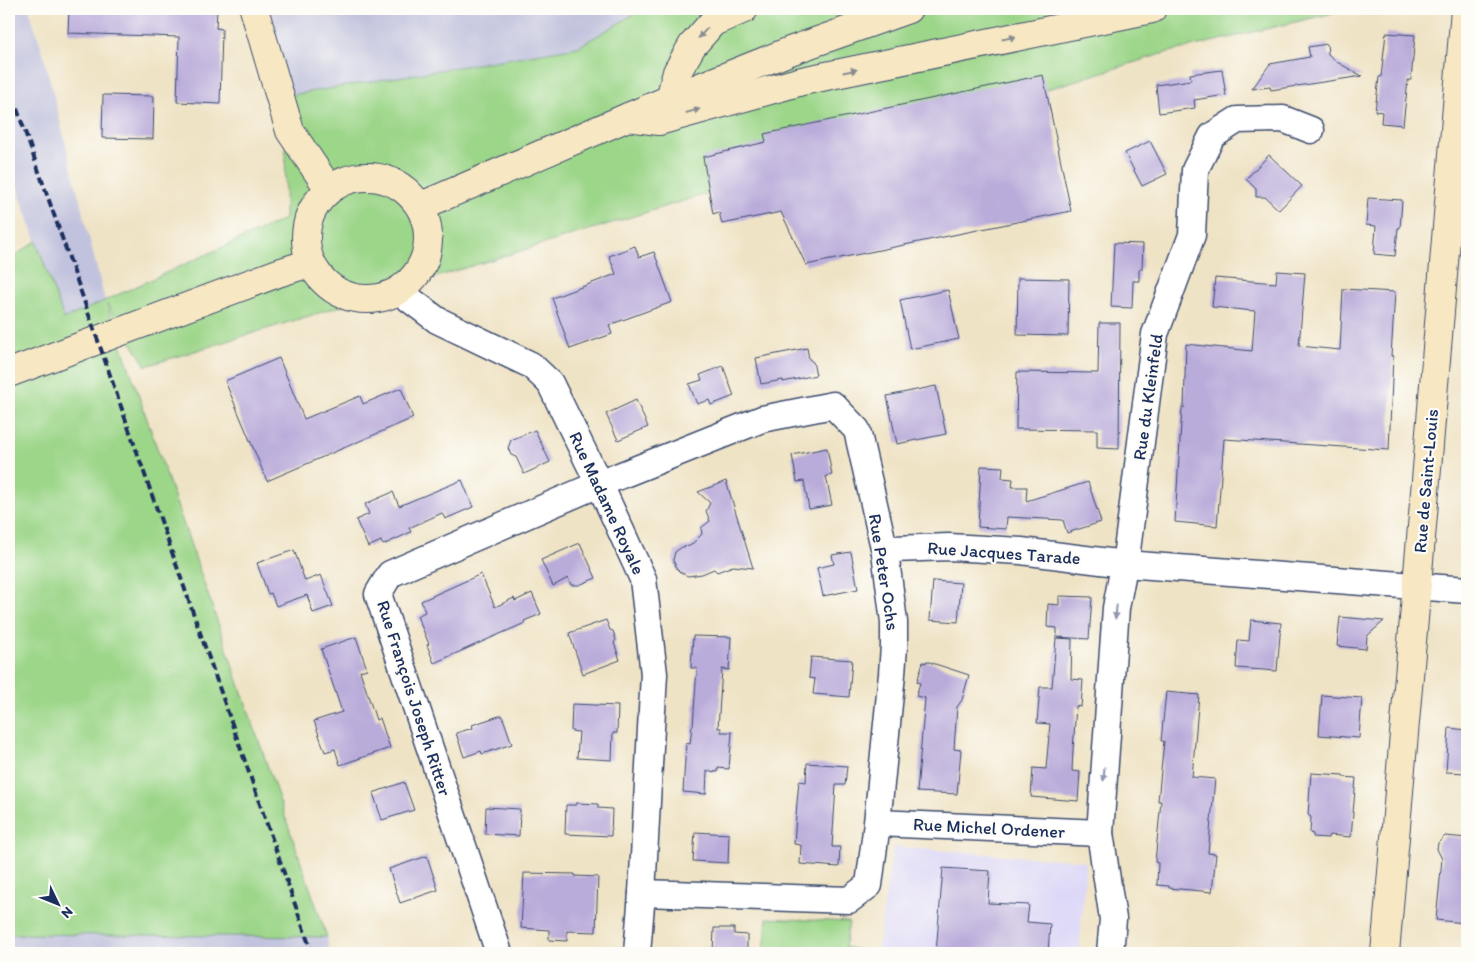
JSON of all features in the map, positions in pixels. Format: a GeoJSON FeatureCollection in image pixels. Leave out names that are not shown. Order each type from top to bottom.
{"type":"FeatureCollection","features":[{"type":"Feature","properties":{"kind":"main road"},"geometry":{"type":"LineString","coordinates":[[254,9],[290,131],[329,189]]}},
{"type":"Feature","properties":{"kind":"main road"},"geometry":{"type":"LineString","coordinates":[[670,99],[677,72],[692,46],[713,22],[744,9]]}},
{"type":"Feature","properties":{"kind":"main road"},"geometry":{"type":"LineString","coordinates":[[421,206],[670,99],[790,51],[908,9]]}},
{"type":"Feature","properties":{"kind":"main road"},"geometry":{"type":"LineString","coordinates":[[628,117],[659,121],[802,80],[1152,9]]}},
{"type":"Feature","properties":{"kind":"main road","name":"Rue de Saint-Louis"},"geometry":{"type":"LineString","coordinates":[[1386,953],[1465,9]]}},
{"type":"Feature","properties":{"kind":"main road"},"geometry":{"type":"LineString","coordinates":[[356,177],[396,183],[421,206],[429,240],[418,273],[400,292],[362,300],[334,291],[310,263],[305,237],[313,208],[329,189],[356,177]]}},
{"type":"Feature","properties":{"kind":"main road"},"geometry":{"type":"LineString","coordinates":[[9,373],[278,273],[310,263]]}},
{"type":"Feature","properties":{"kind":"street","name":"Rue du Kleinfeld"},"geometry":{"type":"LineString","coordinates":[[1110,953],[1113,919],[1100,833],[1116,608],[1128,550],[1155,334],[1192,235],[1195,170],[1212,136],[1237,120],[1283,120],[1311,130]]}},
{"type":"Feature","properties":{"kind":"street","name":"Rue Madame Royale"},"geometry":{"type":"LineString","coordinates":[[400,292],[436,320],[531,365],[550,382],[605,496],[642,579],[654,674],[637,953]]}},
{"type":"Feature","properties":{"kind":"street","name":"Rue Peter Ochs"},"geometry":{"type":"LineString","coordinates":[[599,484],[762,419],[833,405],[857,430],[884,552],[894,622],[894,646],[877,823],[869,885],[849,900],[642,893]]}},
{"type":"Feature","properties":{"kind":"street","name":"Rue François Joseph Ritter"},"geometry":{"type":"LineString","coordinates":[[499,953],[378,594],[390,574],[599,484]]}},
{"type":"Feature","properties":{"kind":"street","name":"Rue Jacques Tarade"},"geometry":{"type":"LineString","coordinates":[[884,552],[893,549],[949,546],[1021,551],[1125,564]]}},
{"type":"Feature","properties":{"kind":"street"},"geometry":{"type":"LineString","coordinates":[[1125,564],[1467,590]]}},
{"type":"Feature","properties":{"kind":"street","name":"Rue Michel Ordener"},"geometry":{"type":"LineString","coordinates":[[877,823],[1100,833]]}},
{"type":"Feature","properties":{"kind":"shaded area"},"geometry":{"type":"Polygon","coordinates":[[[9,9],[29,9],[43,53],[105,301],[64,319],[9,164],[9,9]]]}},
{"type":"Feature","properties":{"kind":"shaded area"},"geometry":{"type":"Polygon","coordinates":[[[268,9],[643,9],[578,47],[286,96],[268,9]]]}},
{"type":"Feature","properties":{"kind":"shaded area"},"geometry":{"type":"Polygon","coordinates":[[[893,847],[1086,861],[1079,953],[877,953],[893,847]]]}},
{"type":"Feature","properties":{"kind":"shaded area"},"geometry":{"type":"Polygon","coordinates":[[[9,934],[327,937],[329,953],[9,953],[9,934]]]}},
{"type":"Feature","properties":{"kind":"green space"},"geometry":{"type":"Polygon","coordinates":[[[643,9],[1350,9],[1165,53],[146,366],[107,304],[327,937],[9,934],[9,260],[36,241],[64,319],[285,219],[286,96],[578,47],[643,9]]]}},
{"type":"Feature","properties":{"kind":"green space"},"geometry":{"type":"Polygon","coordinates":[[[767,918],[849,922],[845,947],[864,951],[863,953],[764,953],[767,918]]]}},
{"type":"Feature","properties":{"kind":"building"},"geometry":{"type":"Polygon","coordinates":[[[69,9],[217,9],[216,28],[222,29],[220,104],[177,102],[179,37],[68,33],[69,9]]]}},
{"type":"Feature","properties":{"kind":"building"},"geometry":{"type":"Polygon","coordinates":[[[1386,33],[1415,35],[1411,80],[1408,80],[1403,125],[1381,123],[1382,112],[1375,111],[1386,33]]]}},
{"type":"Feature","properties":{"kind":"building"},"geometry":{"type":"Polygon","coordinates":[[[1327,44],[1328,54],[1337,62],[1362,76],[1271,90],[1270,87],[1252,89],[1270,64],[1310,57],[1308,47],[1327,44]]]}},
{"type":"Feature","properties":{"kind":"building"},"geometry":{"type":"Polygon","coordinates":[[[1222,70],[1226,95],[1194,100],[1195,108],[1159,113],[1156,85],[1191,80],[1190,74],[1222,70]]]}},
{"type":"Feature","properties":{"kind":"building"},"geometry":{"type":"Polygon","coordinates":[[[1043,75],[1071,211],[806,265],[781,212],[722,224],[719,212],[713,214],[703,157],[766,142],[764,134],[1043,75]]]}},
{"type":"Feature","properties":{"kind":"building"},"geometry":{"type":"Polygon","coordinates":[[[103,95],[154,96],[153,139],[102,138],[103,95]]]}},
{"type":"Feature","properties":{"kind":"building"},"geometry":{"type":"Polygon","coordinates":[[[1150,141],[1167,174],[1142,186],[1125,153],[1150,141]]]}},
{"type":"Feature","properties":{"kind":"building"},"geometry":{"type":"Polygon","coordinates":[[[1269,155],[1302,186],[1279,210],[1265,197],[1256,197],[1256,189],[1246,179],[1269,155]]]}},
{"type":"Feature","properties":{"kind":"building"},"geometry":{"type":"Polygon","coordinates":[[[1368,198],[1402,200],[1395,256],[1374,254],[1376,226],[1366,225],[1368,198]]]}},
{"type":"Feature","properties":{"kind":"building"},"geometry":{"type":"Polygon","coordinates":[[[1114,243],[1143,244],[1142,269],[1139,269],[1139,281],[1133,281],[1132,308],[1111,307],[1114,243]]]}},
{"type":"Feature","properties":{"kind":"building"},"geometry":{"type":"Polygon","coordinates":[[[635,246],[639,257],[654,252],[672,302],[609,325],[612,334],[570,349],[552,298],[616,274],[609,256],[635,246]]]}},
{"type":"Feature","properties":{"kind":"building"},"geometry":{"type":"Polygon","coordinates":[[[1277,271],[1305,273],[1299,346],[1340,350],[1343,289],[1395,292],[1391,356],[1393,356],[1389,450],[1224,439],[1217,526],[1175,522],[1182,407],[1184,408],[1186,344],[1252,351],[1255,311],[1212,307],[1215,278],[1276,283],[1277,271]]]}},
{"type":"Feature","properties":{"kind":"building"},"geometry":{"type":"Polygon","coordinates":[[[1018,278],[1069,279],[1068,336],[1017,335],[1018,278]]]}},
{"type":"Feature","properties":{"kind":"building"},"geometry":{"type":"Polygon","coordinates":[[[948,290],[959,339],[910,349],[900,300],[948,290]]]}},
{"type":"Feature","properties":{"kind":"building"},"geometry":{"type":"Polygon","coordinates":[[[1099,323],[1120,323],[1119,449],[1097,448],[1097,430],[1016,429],[1017,372],[1098,373],[1099,323]]]}},
{"type":"Feature","properties":{"kind":"building"},"geometry":{"type":"Polygon","coordinates":[[[807,348],[809,359],[813,362],[816,375],[783,382],[783,380],[761,384],[756,358],[807,348]]]}},
{"type":"Feature","properties":{"kind":"building"},"geometry":{"type":"Polygon","coordinates":[[[279,358],[304,419],[360,396],[363,404],[401,388],[413,418],[267,481],[225,381],[279,358]]]}},
{"type":"Feature","properties":{"kind":"building"},"geometry":{"type":"Polygon","coordinates":[[[723,366],[734,396],[711,405],[709,400],[697,404],[689,384],[702,380],[700,375],[723,366]]]}},
{"type":"Feature","properties":{"kind":"building"},"geometry":{"type":"Polygon","coordinates":[[[936,386],[946,434],[897,444],[887,396],[936,386]]]}},
{"type":"Feature","properties":{"kind":"building"},"geometry":{"type":"Polygon","coordinates":[[[636,400],[648,427],[618,440],[606,414],[636,400]]]}},
{"type":"Feature","properties":{"kind":"building"},"geometry":{"type":"Polygon","coordinates":[[[535,430],[550,462],[524,474],[516,457],[511,455],[508,448],[511,440],[535,430]]]}},
{"type":"Feature","properties":{"kind":"building"},"geometry":{"type":"Polygon","coordinates":[[[827,448],[832,475],[826,476],[832,505],[809,509],[804,481],[797,482],[792,455],[827,448]]]}},
{"type":"Feature","properties":{"kind":"building"},"geometry":{"type":"Polygon","coordinates":[[[981,466],[1003,467],[1002,478],[1013,479],[1012,487],[1027,487],[1026,501],[1088,482],[1101,522],[1067,533],[1063,520],[1007,517],[1006,529],[978,527],[981,466]]]}},
{"type":"Feature","properties":{"kind":"building"},"geometry":{"type":"Polygon","coordinates":[[[462,480],[473,507],[445,519],[442,513],[409,528],[411,532],[383,545],[381,541],[368,547],[356,520],[369,514],[365,504],[393,492],[399,506],[462,480]]]}},
{"type":"Feature","properties":{"kind":"building"},"geometry":{"type":"Polygon","coordinates":[[[726,481],[753,568],[733,566],[717,572],[714,569],[702,574],[688,576],[677,569],[673,560],[675,552],[682,547],[690,546],[702,534],[701,528],[710,521],[706,511],[710,503],[698,492],[726,481]]]}},
{"type":"Feature","properties":{"kind":"building"},"geometry":{"type":"Polygon","coordinates":[[[580,543],[596,578],[579,585],[571,585],[568,578],[553,586],[541,560],[580,543]]]}},
{"type":"Feature","properties":{"kind":"building"},"geometry":{"type":"Polygon","coordinates":[[[294,550],[305,581],[321,575],[333,606],[313,613],[307,595],[276,606],[271,593],[268,594],[257,563],[294,550]]]}},
{"type":"Feature","properties":{"kind":"building"},"geometry":{"type":"Polygon","coordinates":[[[851,552],[858,589],[823,596],[817,568],[834,564],[832,555],[851,552]]]}},
{"type":"Feature","properties":{"kind":"building"},"geometry":{"type":"Polygon","coordinates":[[[481,574],[495,607],[514,598],[515,601],[532,593],[541,614],[524,621],[525,623],[434,663],[427,645],[429,644],[417,616],[425,612],[421,601],[481,574]]]}},
{"type":"Feature","properties":{"kind":"building"},"geometry":{"type":"Polygon","coordinates":[[[933,581],[961,583],[958,622],[930,620],[933,581]]]}},
{"type":"Feature","properties":{"kind":"building"},"geometry":{"type":"Polygon","coordinates":[[[1059,596],[1092,597],[1089,639],[1057,637],[1057,628],[1047,627],[1048,604],[1059,605],[1059,596]]]}},
{"type":"Feature","properties":{"kind":"building"},"geometry":{"type":"Polygon","coordinates":[[[1340,617],[1384,621],[1367,636],[1366,649],[1337,646],[1340,617]]]}},
{"type":"Feature","properties":{"kind":"building"},"geometry":{"type":"Polygon","coordinates":[[[606,620],[610,630],[613,631],[616,640],[614,643],[620,660],[583,674],[569,633],[606,620]]]}},
{"type":"Feature","properties":{"kind":"building"},"geometry":{"type":"Polygon","coordinates":[[[1251,620],[1281,623],[1277,671],[1236,668],[1238,640],[1249,641],[1251,620]]]}},
{"type":"Feature","properties":{"kind":"building"},"geometry":{"type":"Polygon","coordinates":[[[693,636],[731,637],[729,670],[722,669],[718,728],[721,728],[721,732],[732,732],[729,769],[718,768],[718,772],[707,771],[706,794],[683,792],[686,743],[690,744],[693,726],[697,668],[691,668],[693,636]]]}},
{"type":"Feature","properties":{"kind":"building"},"geometry":{"type":"Polygon","coordinates":[[[356,637],[367,669],[360,671],[376,720],[380,718],[390,748],[340,765],[335,749],[325,752],[314,721],[342,712],[321,649],[356,637]]]}},
{"type":"Feature","properties":{"kind":"building"},"geometry":{"type":"Polygon","coordinates":[[[1056,638],[1072,639],[1071,679],[1083,680],[1081,707],[1076,706],[1072,771],[1080,772],[1078,801],[1031,797],[1033,768],[1046,769],[1050,724],[1037,723],[1040,687],[1052,687],[1056,638]]]}},
{"type":"Feature","properties":{"kind":"building"},"geometry":{"type":"Polygon","coordinates":[[[811,657],[852,660],[849,697],[813,694],[815,679],[809,678],[811,657]]]}},
{"type":"Feature","properties":{"kind":"building"},"geometry":{"type":"Polygon","coordinates":[[[926,661],[969,675],[962,700],[957,707],[954,749],[961,750],[957,794],[917,792],[925,698],[916,696],[920,683],[917,682],[923,662],[926,663],[926,661]]]}},
{"type":"Feature","properties":{"kind":"building"},"geometry":{"type":"Polygon","coordinates":[[[1166,692],[1199,695],[1192,777],[1215,779],[1208,853],[1216,854],[1212,892],[1157,885],[1158,863],[1155,862],[1161,801],[1158,801],[1164,741],[1161,741],[1166,692]]]}},
{"type":"Feature","properties":{"kind":"building"},"geometry":{"type":"Polygon","coordinates":[[[1322,695],[1362,698],[1359,738],[1319,735],[1322,695]]]}},
{"type":"Feature","properties":{"kind":"building"},"geometry":{"type":"Polygon","coordinates":[[[572,704],[618,706],[617,733],[613,733],[612,760],[577,758],[579,732],[571,731],[572,704]]]}},
{"type":"Feature","properties":{"kind":"building"},"geometry":{"type":"Polygon","coordinates":[[[502,715],[512,744],[482,754],[481,751],[464,757],[456,733],[473,728],[472,725],[502,715]]]}},
{"type":"Feature","properties":{"kind":"building"},"geometry":{"type":"Polygon","coordinates":[[[1449,728],[1467,730],[1467,773],[1446,772],[1449,728]]]}},
{"type":"Feature","properties":{"kind":"building"},"geometry":{"type":"Polygon","coordinates":[[[807,763],[847,766],[845,785],[836,785],[832,847],[840,847],[839,867],[800,864],[801,845],[794,844],[799,781],[806,782],[807,763]]]}},
{"type":"Feature","properties":{"kind":"building"},"geometry":{"type":"Polygon","coordinates":[[[1311,773],[1343,775],[1343,777],[1356,778],[1351,837],[1329,835],[1328,838],[1313,837],[1313,834],[1310,833],[1311,817],[1308,815],[1311,773]]]}},
{"type":"Feature","properties":{"kind":"building"},"geometry":{"type":"Polygon","coordinates":[[[404,782],[414,810],[382,820],[373,793],[404,782]]]}},
{"type":"Feature","properties":{"kind":"building"},"geometry":{"type":"Polygon","coordinates":[[[576,803],[598,804],[598,808],[612,809],[611,836],[565,834],[566,805],[576,805],[576,803]]]}},
{"type":"Feature","properties":{"kind":"building"},"geometry":{"type":"Polygon","coordinates":[[[486,807],[520,809],[519,836],[485,834],[486,807]]]}},
{"type":"Feature","properties":{"kind":"building"},"geometry":{"type":"Polygon","coordinates":[[[695,832],[729,834],[728,863],[693,861],[695,832]]]}},
{"type":"Feature","properties":{"kind":"building"},"geometry":{"type":"Polygon","coordinates":[[[1445,836],[1467,838],[1465,923],[1436,920],[1442,859],[1437,849],[1438,843],[1445,836]]]}},
{"type":"Feature","properties":{"kind":"building"},"geometry":{"type":"Polygon","coordinates":[[[427,856],[438,890],[400,903],[389,869],[427,856]]]}},
{"type":"Feature","properties":{"kind":"building"},"geometry":{"type":"Polygon","coordinates":[[[943,868],[990,871],[988,903],[1029,905],[1027,922],[1050,924],[1048,953],[936,953],[943,868]]]}},
{"type":"Feature","properties":{"kind":"building"},"geometry":{"type":"Polygon","coordinates":[[[524,873],[575,874],[575,876],[598,877],[596,932],[567,931],[567,941],[549,940],[549,930],[521,928],[524,873]]]}},
{"type":"Feature","properties":{"kind":"building"},"geometry":{"type":"Polygon","coordinates":[[[714,928],[734,928],[734,934],[747,935],[747,953],[713,953],[714,928]]]}},
{"type":"Feature","properties":{"kind":"railway"},"geometry":{"type":"LineString","coordinates":[[9,86],[312,953]]}}]}
